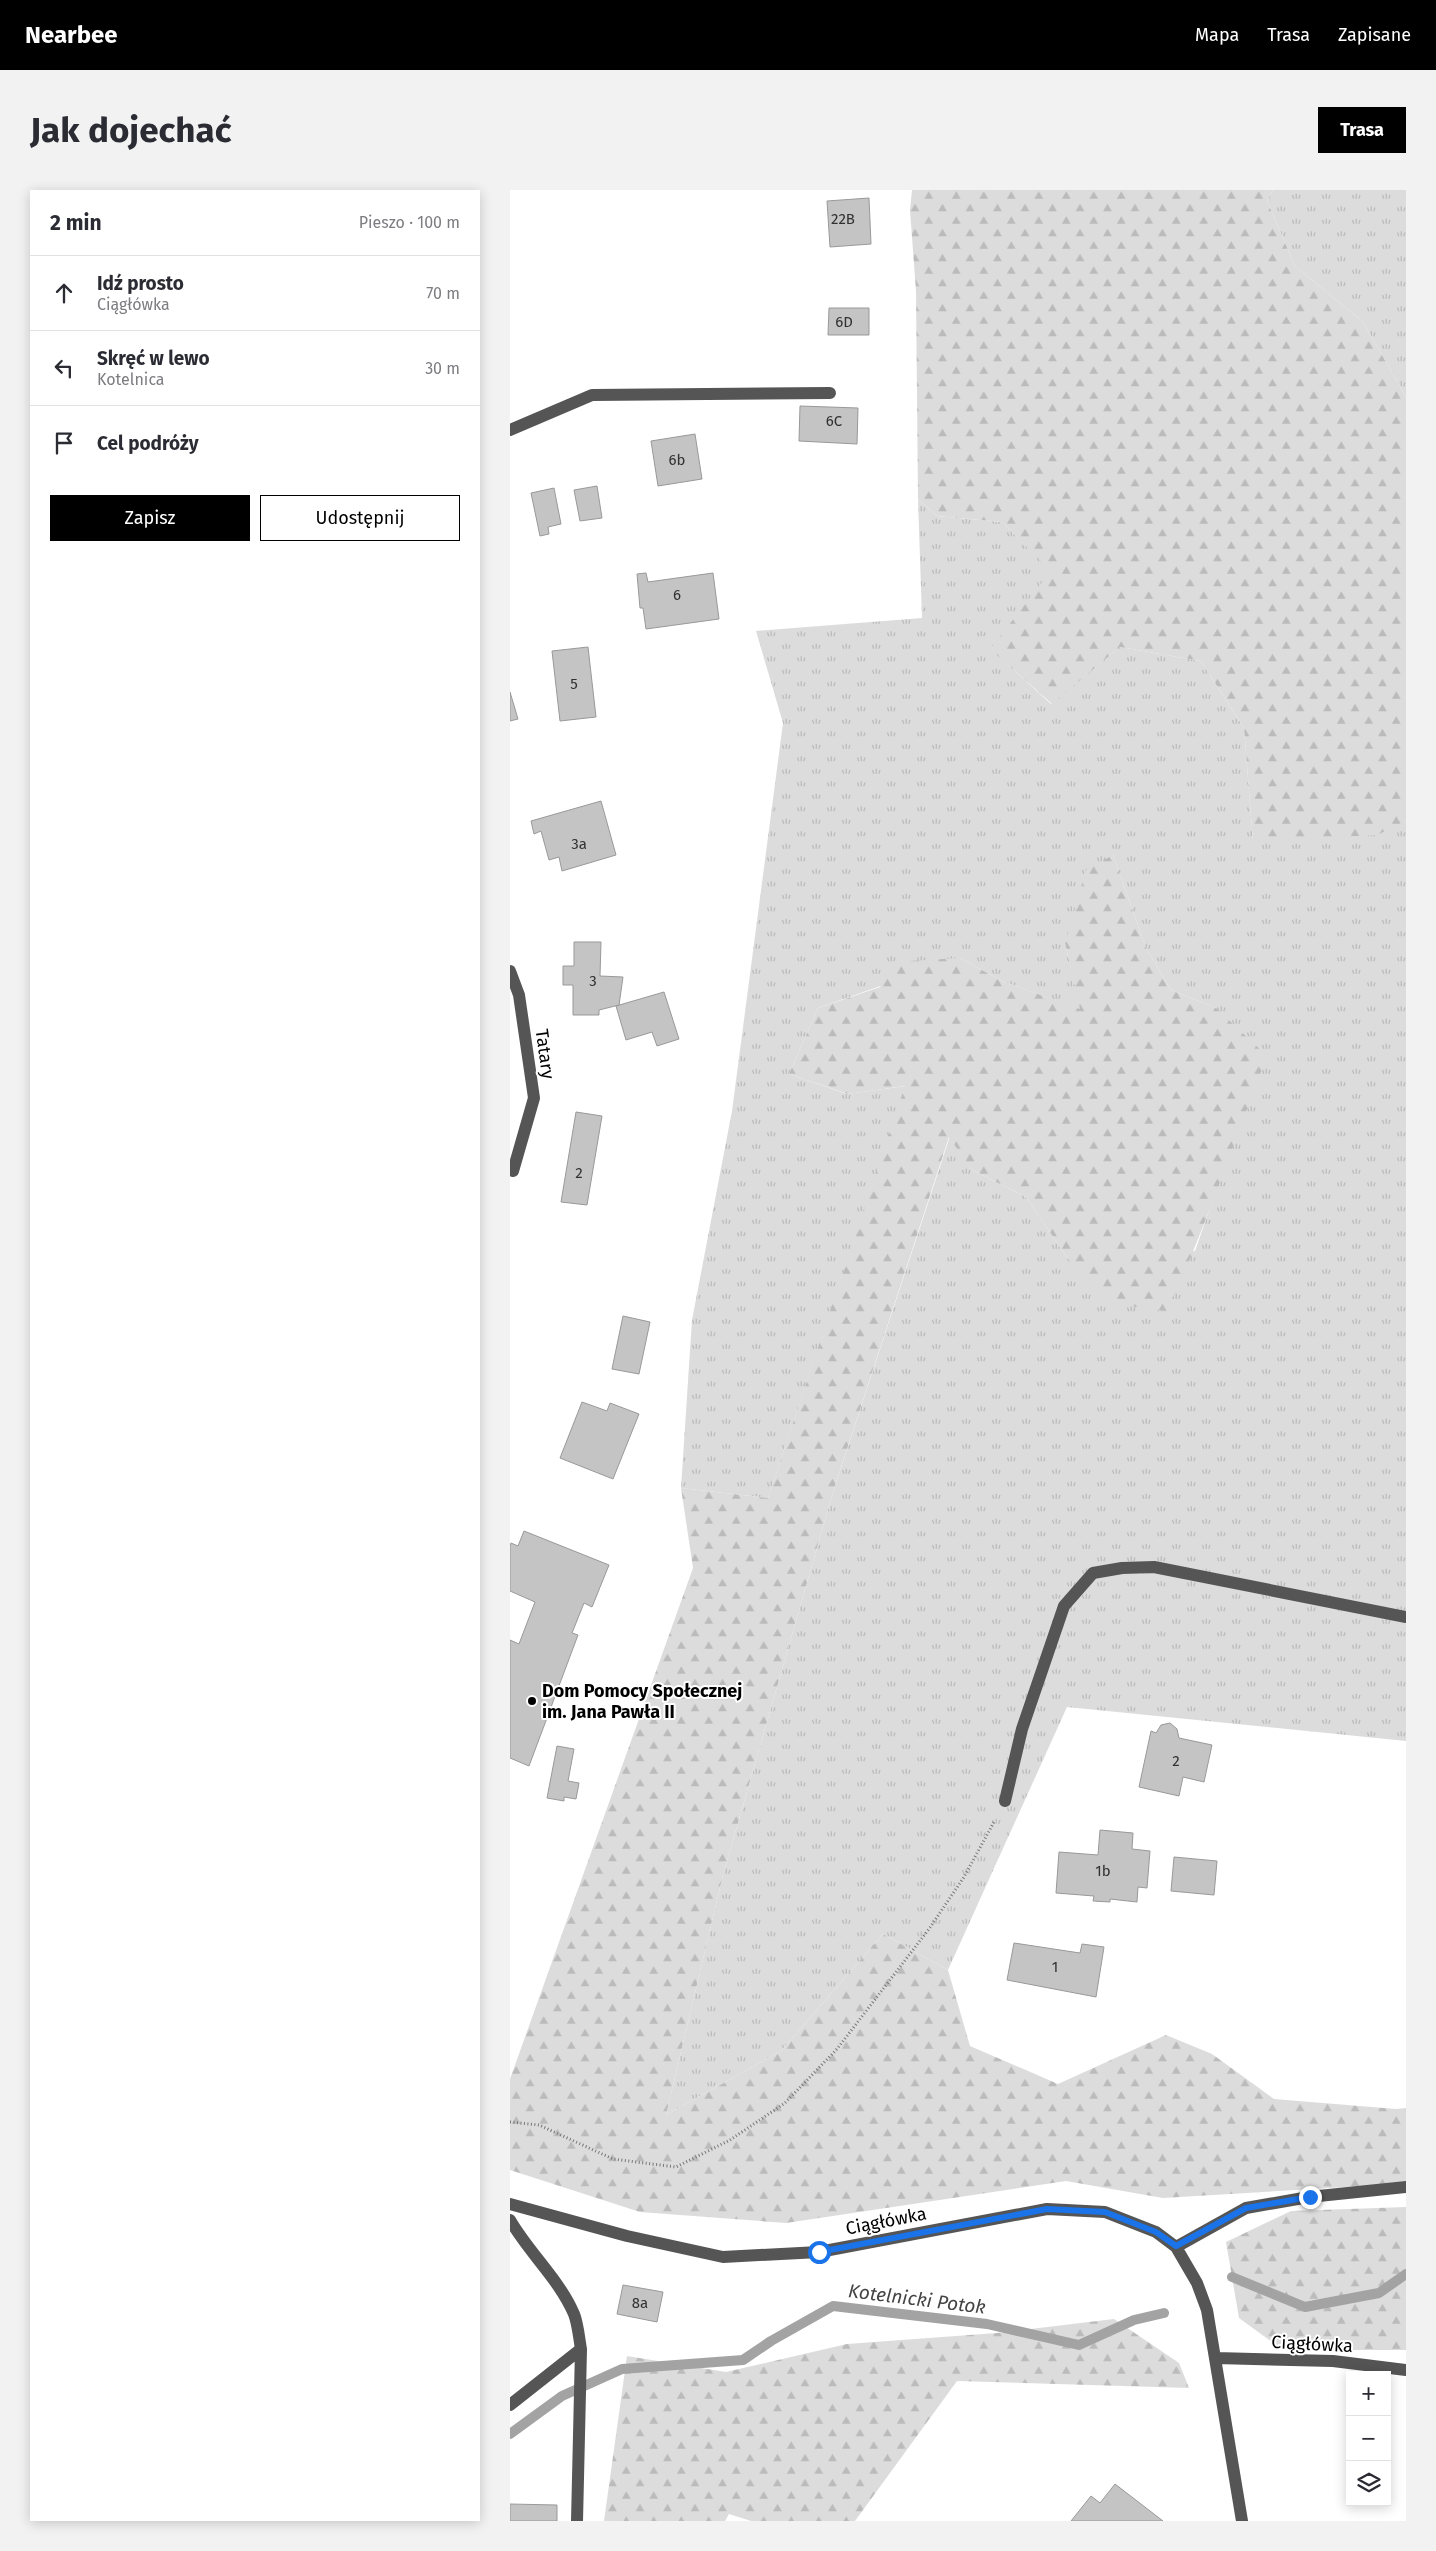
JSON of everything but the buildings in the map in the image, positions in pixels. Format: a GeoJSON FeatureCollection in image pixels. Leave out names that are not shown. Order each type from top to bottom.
{"type":"FeatureCollection","features":[{"type":"Feature","properties":{"kind":"street"},"geometry":{"type":"LineString","coordinates":[[510,430],[592,395],[830,393]]}},
{"type":"Feature","properties":{"kind":"street","name":"Tatary"},"geometry":{"type":"LineString","coordinates":[[510,971],[519,995],[534,1098],[513,1170]]}},
{"type":"Feature","properties":{"kind":"street"},"geometry":{"type":"LineString","coordinates":[[1005,1801],[1022,1729],[1064,1606],[1093,1573],[1122,1568],[1154,1567],[1406,1617]]}},
{"type":"Feature","properties":{"kind":"street"},"geometry":{"type":"LineString","coordinates":[[1242,2521],[1207,2310],[1197,2283],[1176,2246],[1246,2208],[1310,2197],[1406,2187]]}},
{"type":"Feature","properties":{"kind":"street","name":"Ciągłówka"},"geometry":{"type":"LineString","coordinates":[[510,2204],[627,2236],[723,2257],[819,2252],[1047,2209],[1105,2212],[1156,2232],[1176,2246]]}},
{"type":"Feature","properties":{"kind":"street"},"geometry":{"type":"LineString","coordinates":[[510,2220],[523,2243],[559,2286],[575,2315],[581,2348],[577,2521]]}},
{"type":"Feature","properties":{"kind":"street"},"geometry":{"type":"LineString","coordinates":[[510,2405],[581,2348]]}},
{"type":"Feature","properties":{"kind":"street","name":"Ciągłówka"},"geometry":{"type":"LineString","coordinates":[[1216,2358],[1333,2361],[1406,2370]]}},
{"type":"Feature","properties":{"kind":"path"},"geometry":{"type":"LineString","coordinates":[[510,2122],[539,2125],[613,2159],[676,2167],[730,2140],[785,2103],[837,2049],[929,1929],[964,1877],[1005,1801]]}},
{"type":"Feature","properties":{"kind":"green space"},"geometry":{"type":"Polygon","coordinates":[[[912,190],[1273,190],[1267,201],[1295,266],[1363,322],[1406,397],[1406,819],[1404,822],[1377,835],[1253,842],[1244,728],[1201,661],[1120,647],[1052,704],[990,649],[1051,571],[1002,522],[937,516],[918,499],[916,291],[910,210],[912,190]]]}},
{"type":"Feature","properties":{"kind":"green space"},"geometry":{"type":"Polygon","coordinates":[[[1273,190],[1406,190],[1406,397],[1363,322],[1295,266],[1267,201],[1273,190]]]}},
{"type":"Feature","properties":{"kind":"green space"},"geometry":{"type":"Polygon","coordinates":[[[918,499],[937,516],[1002,522],[1052,571],[991,649],[1051,704],[1120,647],[1201,661],[1244,728],[1253,841],[1403,822],[1406,819],[1406,1741],[1067,1707],[948,1970],[883,1934],[781,2051],[666,2115],[723,1875],[833,1492],[950,1136],[972,1170],[1026,1197],[1068,1259],[1195,1251],[1225,1165],[1216,1008],[1171,990],[1146,948],[1113,855],[1065,943],[1081,1010],[1004,982],[960,958],[818,1008],[789,1074],[847,1094],[906,1086],[768,1498],[681,1488],[692,1320],[732,1111],[783,723],[756,631],[922,618],[918,499]]]}},
{"type":"Feature","properties":{"kind":"green space"},"geometry":{"type":"Polygon","coordinates":[[[1113,855],[1146,948],[1171,990],[1216,1008],[1267,1056],[1207,1216],[1167,1311],[1114,1304],[1068,1259],[1026,1197],[972,1170],[949,1137],[833,1492],[723,1875],[666,2115],[781,2051],[883,1934],[948,1970],[970,2046],[1058,2084],[1166,2035],[1212,2054],[1274,2099],[1396,2109],[1406,2108],[1406,2181],[1363,2186],[1163,2198],[1066,2181],[786,2223],[640,2212],[510,2170],[510,2079],[693,1568],[681,1488],[768,1498],[905,1086],[848,1094],[789,1074],[818,1008],[880,987],[893,962],[960,958],[1004,982],[1080,1009],[1065,943],[1086,870],[1113,855]]]}},
{"type":"Feature","properties":{"kind":"green space"},"geometry":{"type":"Polygon","coordinates":[[[1406,2207],[1406,2350],[1283,2350],[1239,2318],[1226,2242],[1291,2211],[1406,2207]]]}},
{"type":"Feature","properties":{"kind":"green space"},"geometry":{"type":"Polygon","coordinates":[[[1114,2319],[1179,2363],[1189,2388],[957,2381],[855,2521],[751,2521],[729,2514],[725,2521],[604,2521],[627,2356],[726,2372],[847,2344],[997,2333],[1114,2319]]]}},
{"type":"Feature","properties":{"kind":"waterway","name":"Kotelnicki Potok"},"geometry":{"type":"LineString","coordinates":[[1232,2277],[1305,2307],[1379,2293],[1406,2274]]}},
{"type":"Feature","properties":{"kind":"waterway","name":"Kotelnicki Potok"},"geometry":{"type":"LineString","coordinates":[[510,2434],[562,2396],[622,2369],[743,2360],[771,2341],[833,2306],[987,2324],[1079,2345],[1134,2320],[1164,2313]]}},
{"type":"Feature","properties":{"kind":"place","name":"Dom Pomocy Społecznej im. Jana Pawła II"},"geometry":{"type":"Point","coordinates":[532,1701]}},
{"type":"Feature","properties":{"kind":"route"},"geometry":{"type":"LineString","coordinates":[[819,2252],[964,2223],[1047,2209],[1105,2212],[1156,2232],[1176,2246],[1246,2208],[1310,2197]]}}]}
